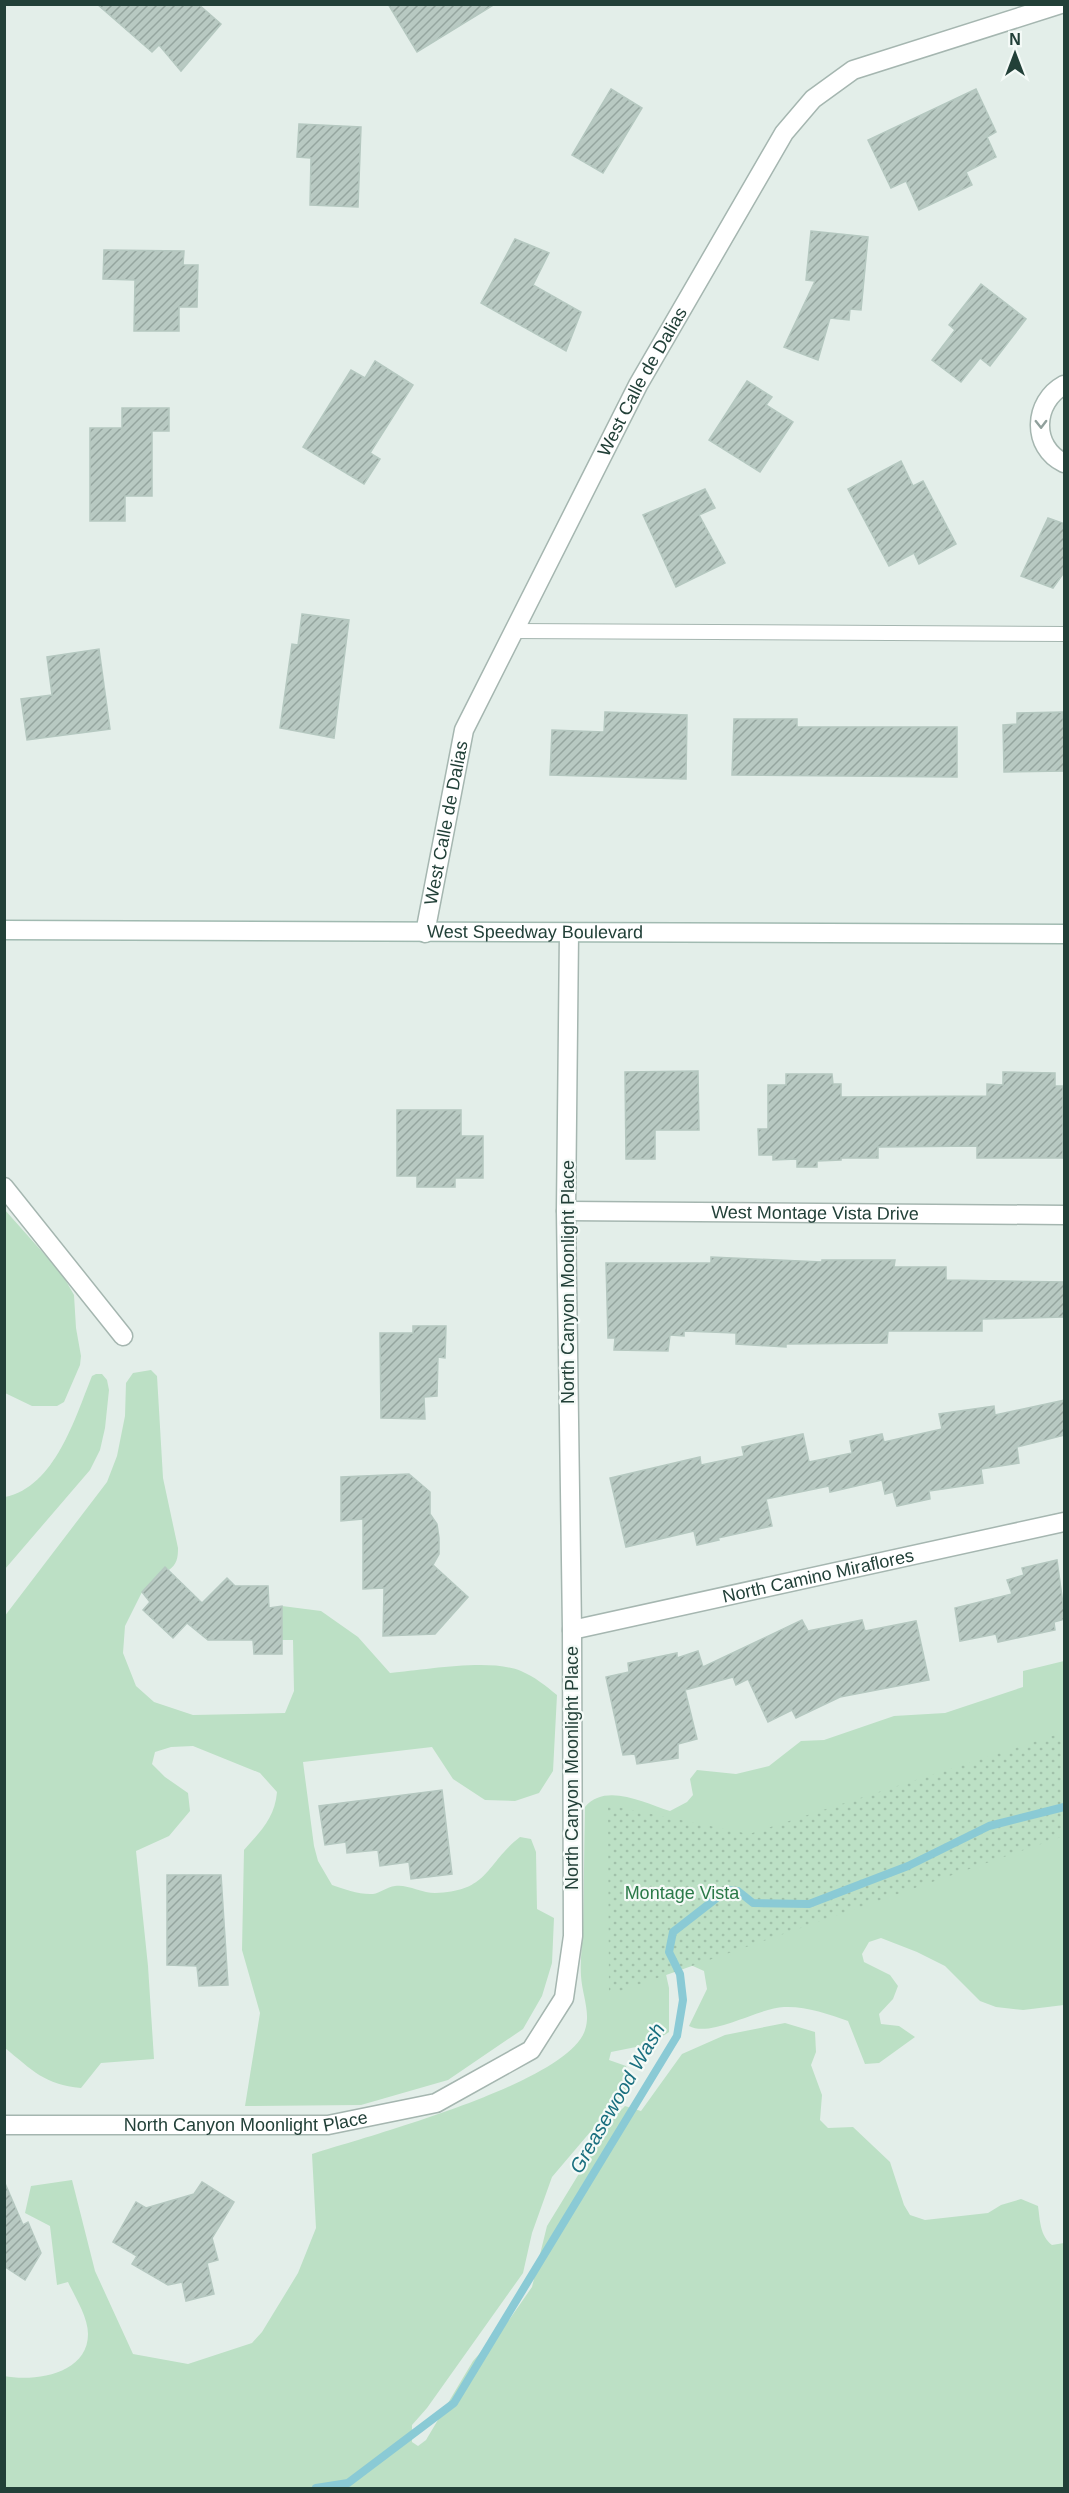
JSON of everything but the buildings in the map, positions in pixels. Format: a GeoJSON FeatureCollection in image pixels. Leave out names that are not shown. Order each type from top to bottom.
{"type":"FeatureCollection","features":[{"type":"Feature","properties":{"kind":"street","name":"West Calle de Dalias"},"geometry":{"type":"LineString","coordinates":[[425,933],[464,730],[638,385],[784,133],[813,99],[853,70],[1061,4]]}},
{"type":"Feature","properties":{"kind":"street"},"geometry":{"type":"LineString","coordinates":[[1065,385],[1047,399],[1041,412],[1039,427],[1050,453],[1065,463]]}},
{"type":"Feature","properties":{"kind":"street","name":"West Speedway Boulevard"},"geometry":{"type":"LineString","coordinates":[[4,930],[1065,934]]}},
{"type":"Feature","properties":{"kind":"street","name":"North Canyon Moonlight Place"},"geometry":{"type":"LineString","coordinates":[[4,2125],[328,2125],[436,2103],[531,2050],[564,1998],[573,1936],[572,1630],[566,1211],[569,933]]}},
{"type":"Feature","properties":{"kind":"street"},"geometry":{"type":"LineString","coordinates":[[4,1187],[123,1336]]}},
{"type":"Feature","properties":{"kind":"street","name":"West Montage Vista Drive"},"geometry":{"type":"LineString","coordinates":[[566,1211],[1065,1215]]}},
{"type":"Feature","properties":{"kind":"street","name":"North Camino Miraflores"},"geometry":{"type":"LineString","coordinates":[[572,1630],[1065,1522]]}},
{"type":"Feature","properties":{"kind":"lane"},"geometry":{"type":"LineString","coordinates":[[513,632],[1065,634]]}},
{"type":"Feature","properties":{"kind":"green space"},"geometry":{"type":"Polygon","coordinates":[[[4,1209],[62,1274],[74,1295],[80,1365],[64,1402],[57,1406],[32,1406],[5,1393],[4,1209]]]}},
{"type":"Feature","properties":{"kind":"green space"},"geometry":{"type":"Polygon","coordinates":[[[151,1370],[157,1376],[163,1478],[178,1555],[172,1568],[169,1570],[165,1567],[142,1592],[125,1626],[123,1653],[136,1686],[154,1702],[193,1715],[285,1713],[294,1691],[293,1640],[282,1640],[282,1606],[321,1611],[358,1637],[390,1673],[475,1665],[508,1667],[531,1676],[557,1695],[553,1771],[539,1793],[515,1801],[485,1800],[453,1779],[432,1747],[303,1762],[314,1846],[318,1861],[332,1885],[368,1894],[400,1886],[430,1893],[453,1891],[477,1882],[520,1837],[531,1839],[536,1852],[537,1909],[554,1918],[552,1963],[542,1996],[523,2029],[448,2080],[361,2105],[245,2106],[260,2013],[242,1950],[244,1850],[270,1817],[277,1792],[260,1773],[193,1746],[171,1747],[155,1752],[152,1764],[165,1777],[188,1793],[190,1811],[169,1836],[136,1851],[148,1966],[154,2059],[101,2063],[81,2088],[48,2080],[31,2070],[5,2048],[4,1617],[107,1482],[117,1456],[125,1416],[126,1383],[133,1373],[151,1370]]]}},
{"type":"Feature","properties":{"kind":"green space"},"geometry":{"type":"Polygon","coordinates":[[[102,1374],[107,1380],[109,1390],[100,1450],[90,1470],[5,1569],[5,1497],[22,1491],[37,1480],[50,1465],[70,1430],[92,1376],[102,1374]]]}},
{"type":"Feature","properties":{"kind":"green space"},"geometry":{"type":"Polygon","coordinates":[[[1064,1661],[1064,1794],[663,1961],[669,1988],[669,2032],[651,2044],[611,2052],[609,2060],[626,2066],[631,2079],[625,2091],[552,2177],[532,2233],[523,2273],[427,2408],[412,2425],[412,2442],[418,2446],[426,2440],[473,2361],[509,2320],[532,2287],[547,2226],[613,2118],[625,2106],[641,2111],[682,2054],[725,2035],[785,2023],[815,2032],[816,2052],[811,2065],[822,2095],[820,2120],[828,2128],[853,2127],[890,2162],[904,2205],[910,2215],[925,2220],[988,2213],[1001,2205],[1021,2199],[1038,2206],[1041,2227],[1048,2241],[1052,2245],[1064,2243],[1064,2488],[5,2488],[4,2376],[30,2378],[44,2376],[70,2366],[86,2348],[88,2334],[84,2314],[68,2282],[57,2285],[50,2226],[25,2213],[31,2186],[72,2180],[95,2271],[133,2354],[188,2364],[252,2343],[262,2332],[298,2273],[316,2228],[312,2154],[462,2106],[506,2088],[543,2069],[571,2050],[585,2030],[587,2010],[581,1965],[585,1807],[593,1800],[614,1795],[670,1811],[687,1802],[693,1795],[690,1779],[697,1770],[736,1774],[769,1766],[801,1741],[824,1740],[894,1716],[945,1713],[1023,1687],[1023,1671],[1064,1661]]]}},
{"type":"Feature","properties":{"kind":"green space","name":"Montage Vista"},"geometry":{"type":"Polygon","coordinates":[[[1064,1732],[1064,1836],[609,1995],[608,1805],[749,1834],[1064,1732]]]}},
{"type":"Feature","properties":{"kind":"green space"},"geometry":{"type":"Polygon","coordinates":[[[1064,1821],[1064,2005],[1023,2010],[996,2007],[980,2001],[945,1966],[881,1938],[869,1942],[862,1954],[864,1962],[890,1975],[898,1986],[893,1999],[879,2014],[881,2024],[899,2026],[915,2037],[879,2063],[865,2064],[848,2021],[809,2009],[784,2007],[761,2012],[722,2026],[698,2029],[689,2026],[707,1989],[704,1971],[684,1962],[1064,1821]]]}},
{"type":"Feature","properties":{"kind":"waterway","name":"Greasewood Wash"},"geometry":{"type":"LineString","coordinates":[[316,2488],[348,2483],[454,2403],[677,2036],[683,2000],[680,1974],[669,1952],[673,1932],[727,1890],[738,1891],[753,1903],[809,1904],[908,1866],[989,1826],[1064,1807]]}}]}
